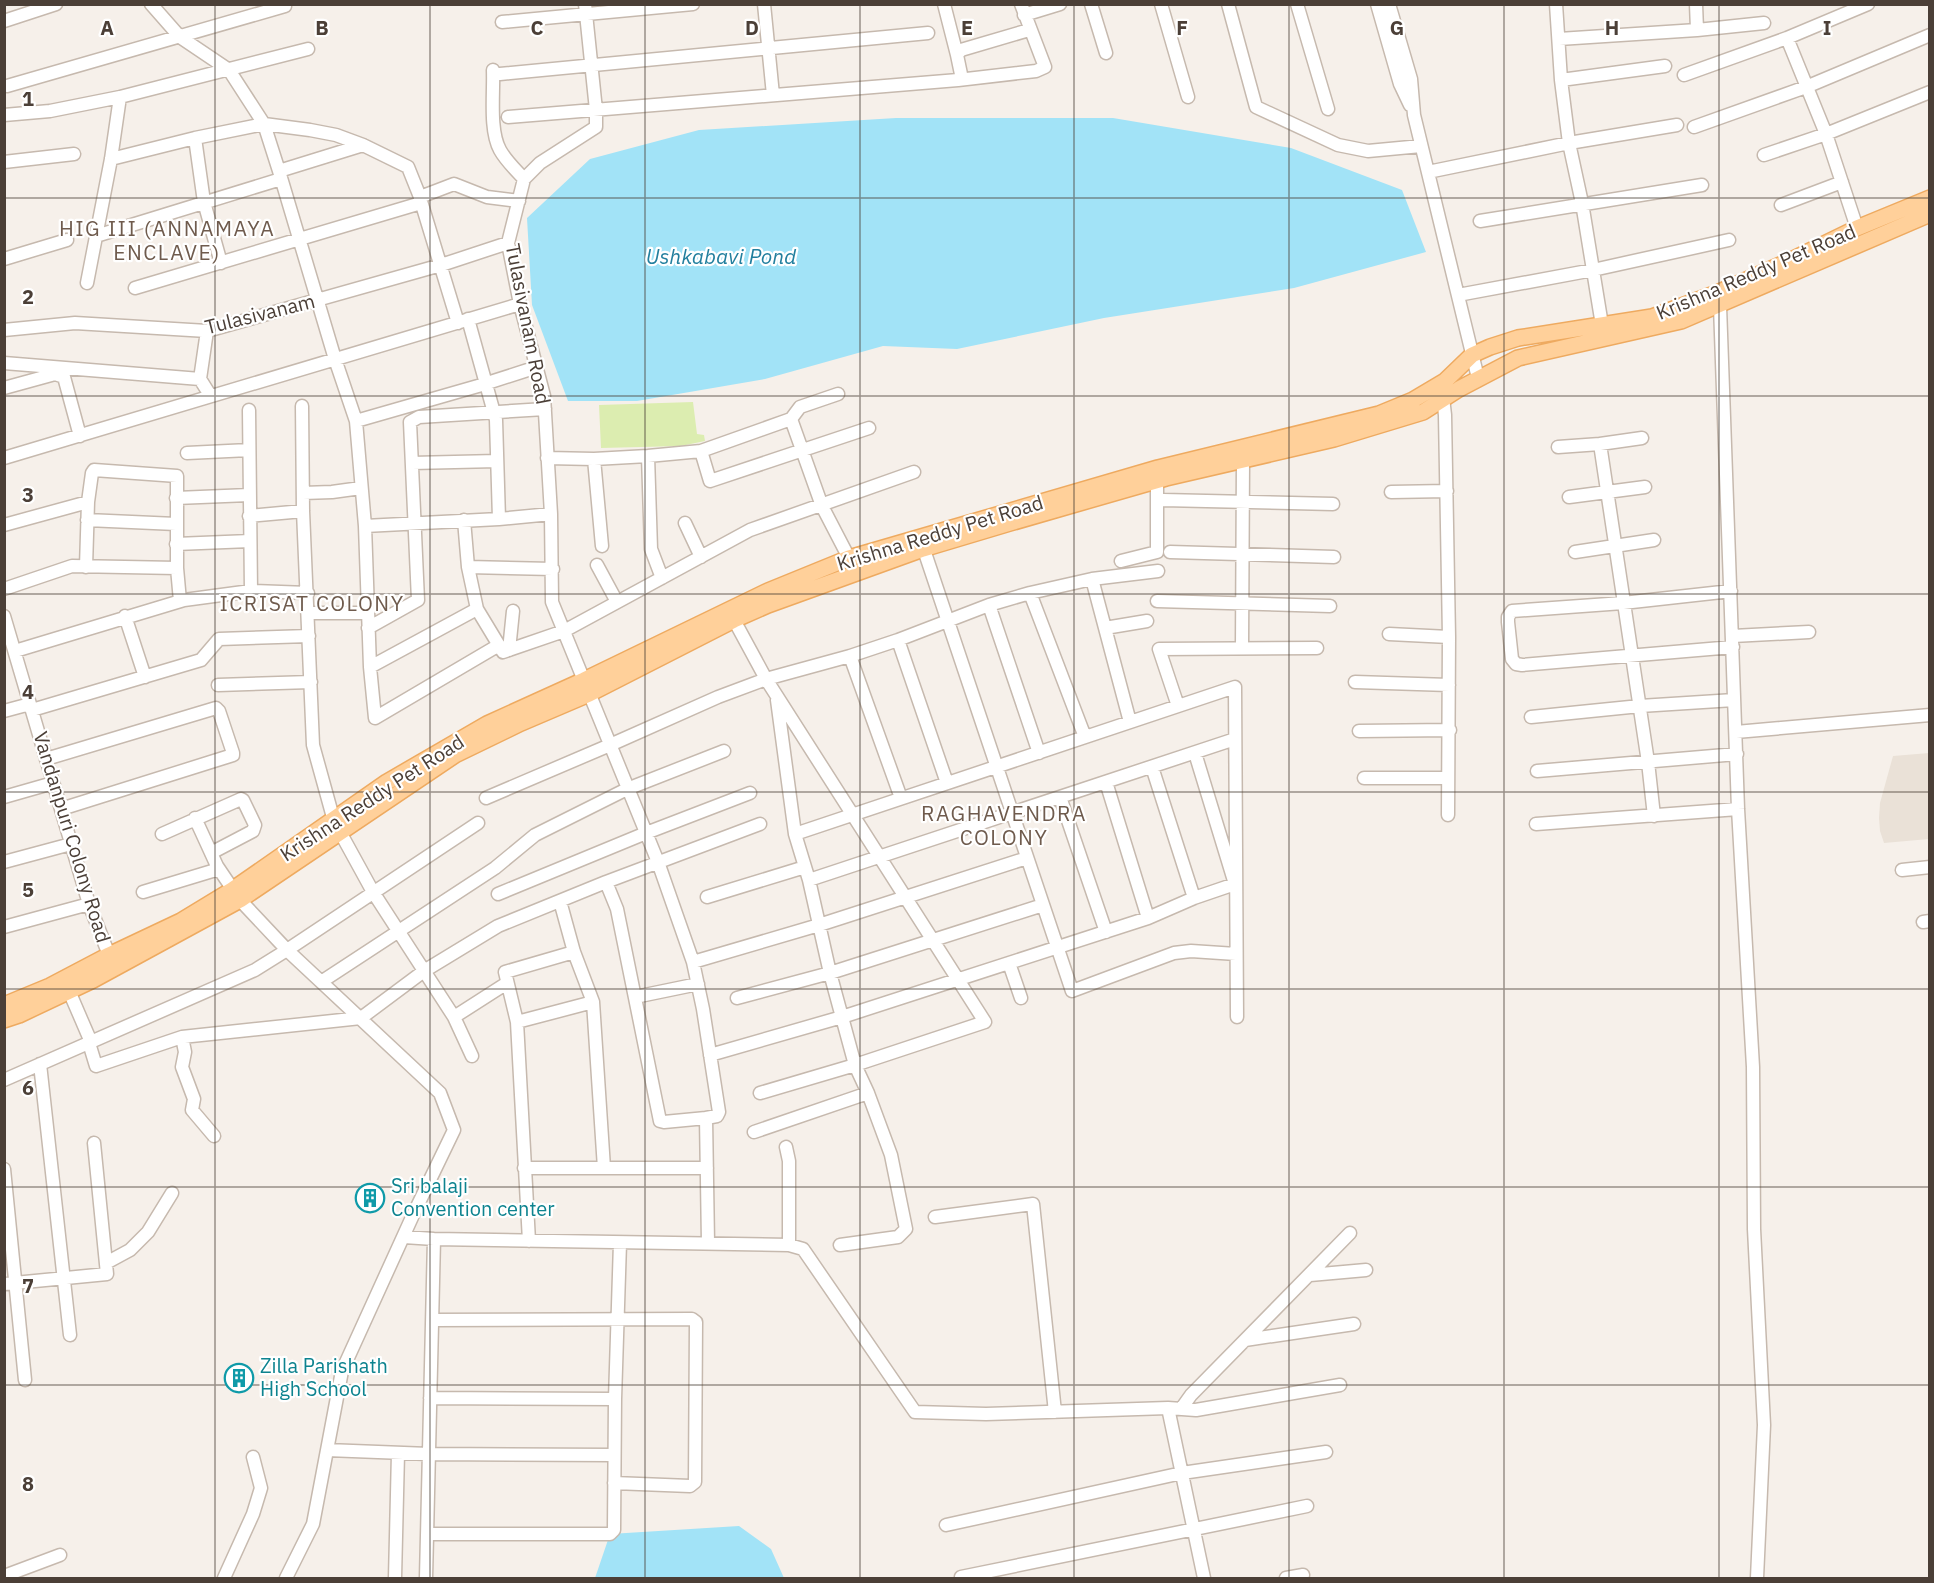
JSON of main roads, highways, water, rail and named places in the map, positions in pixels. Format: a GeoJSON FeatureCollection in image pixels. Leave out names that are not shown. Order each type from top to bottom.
{"type":"FeatureCollection","features":[{"type":"Feature","properties":{"kind":"main road","name":"Krishna Reddy Pet Road"},"geometry":{"type":"LineString","coordinates":[[586,687],[768,605],[921,543],[1158,468],[1379,414],[1413,400],[1444,381],[1472,355],[1503,342],[1652,317],[1718,293],[1857,228],[1929,198]]}},
{"type":"Feature","properties":{"kind":"main road","name":"Krishna Reddy Pet Road"},"geometry":{"type":"LineString","coordinates":[[4,1020],[69,991],[236,895],[337,827],[454,755],[521,723],[768,591],[849,558],[921,543],[1157,480],[1334,439],[1423,412],[1478,378],[1523,357],[1681,321],[1929,214]]}},
{"type":"Feature","properties":{"kind":"main road"},"geometry":{"type":"LineString","coordinates":[[1518,338],[1523,357]]}},
{"type":"Feature","properties":{"kind":"main road","name":"Krishna Reddy Pet Road"},"geometry":{"type":"LineString","coordinates":[[4,1005],[51,986],[109,955],[236,895]]}},
{"type":"Feature","properties":{"kind":"water","name":"Ushkabavi Pond"},"geometry":{"type":"Polygon","coordinates":[[[896,118],[1113,118],[1291,148],[1402,190],[1426,252],[1294,288],[1104,318],[957,349],[883,346],[765,379],[637,401],[568,401],[532,305],[527,218],[590,159],[699,130],[896,118]]]}},
{"type":"Feature","properties":{"kind":"water"},"geometry":{"type":"Polygon","coordinates":[[[739,1526],[771,1549],[784,1578],[595,1578],[610,1534],[739,1526]]]}},
{"type":"Feature","properties":{"kind":"place","name":"Sri balaji Convention center"},"geometry":{"type":"Point","coordinates":[370,1198]}},
{"type":"Feature","properties":{"kind":"place","name":"Zilla Parishath High School"},"geometry":{"type":"Point","coordinates":[239,1378]}},
{"type":"Feature","properties":{"kind":"district","name":"HIG III (ANNAMAYA ENCLAVE)"},"geometry":{"type":"Point","coordinates":[167,241]}},
{"type":"Feature","properties":{"kind":"district","name":"ICRISAT COLONY"},"geometry":{"type":"Point","coordinates":[312,604]}},
{"type":"Feature","properties":{"kind":"district","name":"RAGHAVENDRA COLONY"},"geometry":{"type":"Point","coordinates":[1004,826]}}]}
